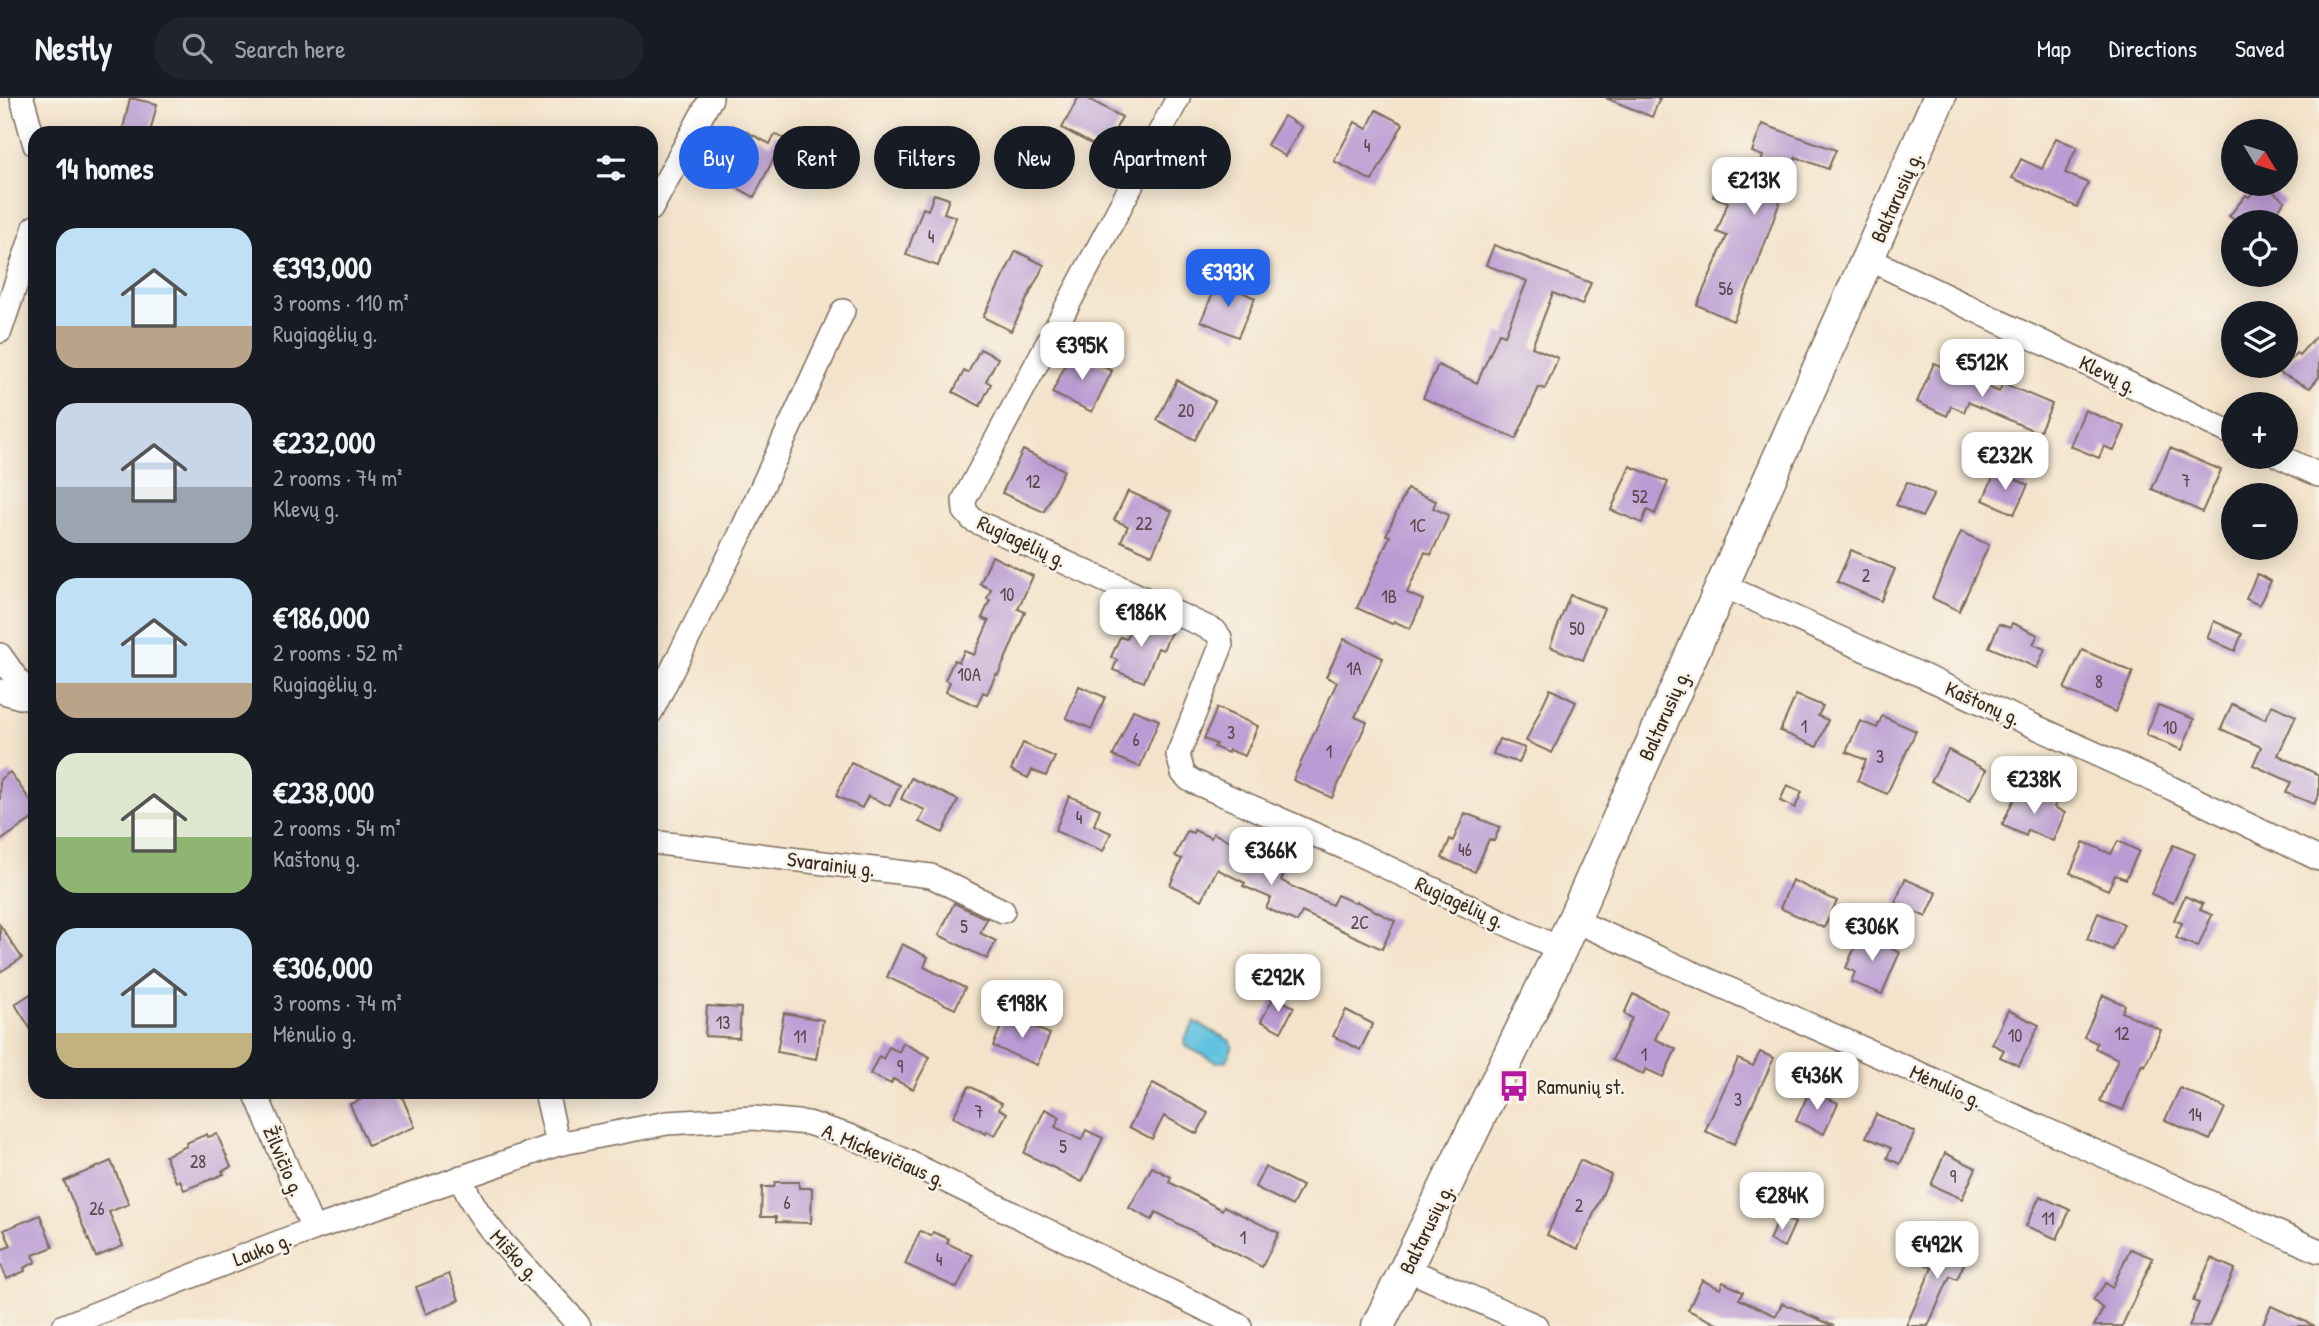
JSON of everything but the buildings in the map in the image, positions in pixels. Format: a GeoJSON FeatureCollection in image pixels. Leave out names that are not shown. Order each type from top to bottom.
{"type":"FeatureCollection","features":[{"type":"Feature","properties":{"kind":"main road","name":"Baltarusių g."},"geometry":{"type":"LineString","coordinates":[[1378,1326],[1560,949],[1939,98]]}},
{"type":"Feature","properties":{"kind":"street"},"geometry":{"type":"LineString","coordinates":[[22,98],[30,126]]}},
{"type":"Feature","properties":{"kind":"street"},"geometry":{"type":"LineString","coordinates":[[658,196],[710,98]]}},
{"type":"Feature","properties":{"kind":"street","name":"Rugiagėlių g."},"geometry":{"type":"LineString","coordinates":[[1178,98],[964,500],[965,511],[973,520],[1215,631],[1221,646],[1178,755],[1183,773],[1190,780],[1350,850],[1560,949]]}},
{"type":"Feature","properties":{"kind":"street"},"geometry":{"type":"LineString","coordinates":[[0,331],[28,248]]}},
{"type":"Feature","properties":{"kind":"street","name":"Klevų g."},"geometry":{"type":"LineString","coordinates":[[1869,258],[2221,428]]}},
{"type":"Feature","properties":{"kind":"street"},"geometry":{"type":"LineString","coordinates":[[658,698],[739,537],[843,311]]}},
{"type":"Feature","properties":{"kind":"street"},"geometry":{"type":"LineString","coordinates":[[2298,465],[2319,475]]}},
{"type":"Feature","properties":{"kind":"street","name":"Kaštonų g."},"geometry":{"type":"LineString","coordinates":[[1722,585],[2171,788],[2319,859]]}},
{"type":"Feature","properties":{"kind":"street"},"geometry":{"type":"LineString","coordinates":[[0,655],[28,694]]}},
{"type":"Feature","properties":{"kind":"street"},"geometry":{"type":"LineString","coordinates":[[0,691],[28,699]]}},
{"type":"Feature","properties":{"kind":"street","name":"Svarainių g."},"geometry":{"type":"LineString","coordinates":[[658,843],[931,876],[1003,911]]}},
{"type":"Feature","properties":{"kind":"street","name":"Mėnulio g."},"geometry":{"type":"LineString","coordinates":[[1573,920],[2319,1251]]}},
{"type":"Feature","properties":{"kind":"street","name":"Žilvičio g."},"geometry":{"type":"LineString","coordinates":[[258,1099],[313,1229]]}},
{"type":"Feature","properties":{"kind":"street"},"geometry":{"type":"LineString","coordinates":[[548,1099],[558,1144]]}},
{"type":"Feature","properties":{"kind":"street","name":"A. Mickevičiaus g."},"geometry":{"type":"LineString","coordinates":[[461,1177],[558,1144],[667,1123],[752,1118],[808,1123],[852,1137],[908,1162],[1240,1326]]}},
{"type":"Feature","properties":{"kind":"street","name":"Lauko g."},"geometry":{"type":"LineString","coordinates":[[64,1326],[313,1229],[461,1177]]}},
{"type":"Feature","properties":{"kind":"street","name":"Miško g."},"geometry":{"type":"LineString","coordinates":[[461,1177],[479,1217],[579,1326]]}},
{"type":"Feature","properties":{"kind":"street"},"geometry":{"type":"LineString","coordinates":[[1407,1269],[1536,1326]]}},
{"type":"Feature","properties":{"kind":"water"},"geometry":{"type":"Polygon","coordinates":[[[1195,1022],[1230,1041],[1233,1046],[1226,1061],[1217,1062],[1185,1046],[1184,1039],[1195,1022]]]}},
{"type":"Feature","properties":{"kind":"place","name":"Ramunių st."},"geometry":{"type":"Point","coordinates":[1514,1086]}}]}
